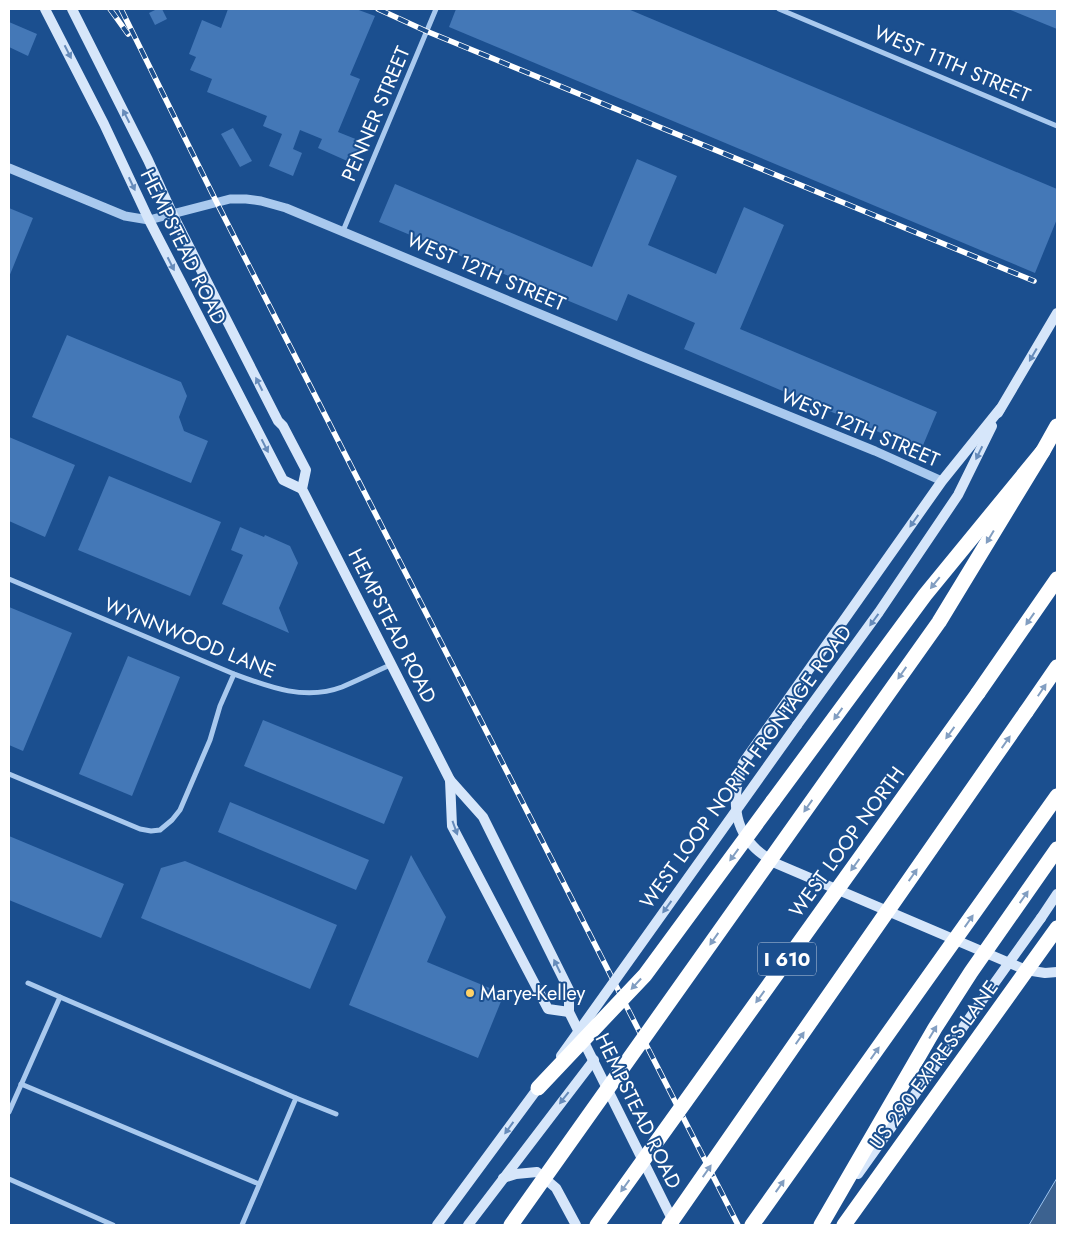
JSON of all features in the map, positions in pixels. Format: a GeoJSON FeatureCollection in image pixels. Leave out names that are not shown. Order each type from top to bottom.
{"type":"FeatureCollection","features":[{"type":"Feature","properties":{"kind":"highway"},"geometry":{"type":"LineString","coordinates":[[511,1225],[939,622],[1057,426]]}},
{"type":"Feature","properties":{"kind":"highway"},"geometry":{"type":"LineString","coordinates":[[538,1088],[645,974],[925,595],[1043,450]]}},
{"type":"Feature","properties":{"kind":"highway","name":"WEST LOOP NORTH"},"geometry":{"type":"LineString","coordinates":[[597,1225],[978,693],[1057,578]]}},
{"type":"Feature","properties":{"kind":"highway","name":"I 610"},"geometry":{"type":"LineString","coordinates":[[669,1225],[1057,667]]}},
{"type":"Feature","properties":{"kind":"highway"},"geometry":{"type":"LineString","coordinates":[[752,1225],[1057,796]]}},
{"type":"Feature","properties":{"kind":"highway"},"geometry":{"type":"LineString","coordinates":[[821,1225],[935,1028],[1057,848]]}},
{"type":"Feature","properties":{"kind":"highway","name":"US 290 EXPRESS LANE"},"geometry":{"type":"LineString","coordinates":[[844,1225],[1057,928]]}},
{"type":"Feature","properties":{"kind":"main road","name":"HEMPSTEAD ROAD"},"geometry":{"type":"LineString","coordinates":[[45,9],[104,124],[149,220],[283,480],[302,489],[450,780],[484,817],[569,990],[569,1012],[676,1225]]}},
{"type":"Feature","properties":{"kind":"main road","name":"HEMPSTEAD ROAD"},"geometry":{"type":"LineString","coordinates":[[72,9],[148,160],[173,215],[278,421],[283,426],[306,470],[302,489]]}},
{"type":"Feature","properties":{"kind":"main road","name":"WEST LOOP NORTH FRONTAGE ROAD"},"geometry":{"type":"LineString","coordinates":[[439,1223],[879,612],[958,495],[1000,409],[1057,313]]}},
{"type":"Feature","properties":{"kind":"main road"},"geometry":{"type":"LineString","coordinates":[[1000,409],[942,481],[743,763],[735,791],[735,810],[739,824],[753,846],[775,863],[1026,970],[1045,973],[1057,972]]}},
{"type":"Feature","properties":{"kind":"main road","name":"HEMPSTEAD ROAD"},"geometry":{"type":"LineString","coordinates":[[450,780],[452,826],[548,1008],[569,1012]]}},
{"type":"Feature","properties":{"kind":"main road"},"geometry":{"type":"LineString","coordinates":[[821,1225],[1057,894]]}},
{"type":"Feature","properties":{"kind":"main road"},"geometry":{"type":"LineString","coordinates":[[468,1225],[594,1060]]}},
{"type":"Feature","properties":{"kind":"main road"},"geometry":{"type":"LineString","coordinates":[[503,1178],[516,1174],[537,1172],[556,1188],[576,1225]]}},
{"type":"Feature","properties":{"kind":"street","name":"PENNER STREET"},"geometry":{"type":"LineString","coordinates":[[343,231],[436,9]]}},
{"type":"Feature","properties":{"kind":"street","name":"WEST 11TH STREET"},"geometry":{"type":"LineString","coordinates":[[779,9],[1057,126]]}},
{"type":"Feature","properties":{"kind":"street","name":"WEST 12TH STREET"},"geometry":{"type":"LineString","coordinates":[[9,168],[125,216],[149,220],[230,199],[261,201],[286,208],[875,451],[942,481]]}},
{"type":"Feature","properties":{"kind":"street","name":"WYNNWOOD LANE"},"geometry":{"type":"LineString","coordinates":[[9,579],[234,674],[286,692],[311,693],[341,688],[392,664]]}},
{"type":"Feature","properties":{"kind":"street"},"geometry":{"type":"LineString","coordinates":[[9,774],[140,829],[160,830],[172,820],[188,793],[210,740],[220,706],[234,674]]}},
{"type":"Feature","properties":{"kind":"street"},"geometry":{"type":"LineString","coordinates":[[28,983],[336,1114]]}},
{"type":"Feature","properties":{"kind":"street"},"geometry":{"type":"LineString","coordinates":[[9,1112],[60,997]]}},
{"type":"Feature","properties":{"kind":"street"},"geometry":{"type":"LineString","coordinates":[[21,1084],[259,1184]]}},
{"type":"Feature","properties":{"kind":"street"},"geometry":{"type":"LineString","coordinates":[[242,1225],[296,1098]]}},
{"type":"Feature","properties":{"kind":"street"},"geometry":{"type":"LineString","coordinates":[[9,1179],[99,1222],[113,1225]]}},
{"type":"Feature","properties":{"kind":"water"},"geometry":{"type":"Polygon","coordinates":[[[1057,1178],[1057,1225],[1029,1225],[1057,1178]]]}},
{"type":"Feature","properties":{"kind":"building"},"geometry":{"type":"Polygon","coordinates":[[[162,9],[167,19],[155,25],[149,13],[162,9]]]}},
{"type":"Feature","properties":{"kind":"building"},"geometry":{"type":"Polygon","coordinates":[[[228,9],[356,9],[375,16],[350,75],[360,79],[338,132],[363,142],[354,164],[318,148],[322,139],[300,130],[293,149],[302,153],[293,176],[269,166],[282,134],[263,126],[267,116],[207,92],[212,79],[190,70],[196,57],[189,54],[202,20],[221,28],[228,9]]]}},
{"type":"Feature","properties":{"kind":"building"},"geometry":{"type":"Polygon","coordinates":[[[456,9],[628,9],[1057,189],[1057,219],[1035,273],[449,27],[456,9]]]}},
{"type":"Feature","properties":{"kind":"building"},"geometry":{"type":"Polygon","coordinates":[[[1008,9],[1057,9],[1057,29],[1008,9]]]}},
{"type":"Feature","properties":{"kind":"building"},"geometry":{"type":"Polygon","coordinates":[[[9,22],[37,34],[28,56],[9,47],[9,22]]]}},
{"type":"Feature","properties":{"kind":"building"},"geometry":{"type":"Polygon","coordinates":[[[233,128],[252,161],[240,167],[221,134],[233,128]]]}},
{"type":"Feature","properties":{"kind":"building"},"geometry":{"type":"Polygon","coordinates":[[[637,159],[677,176],[648,245],[716,274],[744,207],[784,225],[740,329],[937,412],[921,450],[684,349],[695,323],[628,294],[617,321],[379,222],[395,184],[592,267],[637,159]]]}},
{"type":"Feature","properties":{"kind":"building"},"geometry":{"type":"Polygon","coordinates":[[[9,208],[33,218],[9,277],[9,208]]]}},
{"type":"Feature","properties":{"kind":"building"},"geometry":{"type":"Polygon","coordinates":[[[67,335],[181,382],[187,396],[179,417],[184,431],[208,441],[191,483],[32,417],[67,335]]]}},
{"type":"Feature","properties":{"kind":"building"},"geometry":{"type":"Polygon","coordinates":[[[9,437],[75,465],[45,537],[9,521],[9,437]]]}},
{"type":"Feature","properties":{"kind":"building"},"geometry":{"type":"Polygon","coordinates":[[[109,476],[221,522],[190,596],[78,550],[109,476]]]}},
{"type":"Feature","properties":{"kind":"building"},"geometry":{"type":"Polygon","coordinates":[[[240,527],[290,546],[298,563],[279,608],[289,633],[222,604],[243,555],[231,550],[240,527]]]}},
{"type":"Feature","properties":{"kind":"building"},"geometry":{"type":"Polygon","coordinates":[[[9,607],[72,633],[23,751],[9,745],[9,607]]]}},
{"type":"Feature","properties":{"kind":"building"},"geometry":{"type":"Polygon","coordinates":[[[128,656],[180,677],[132,796],[79,774],[128,656]]]}},
{"type":"Feature","properties":{"kind":"building"},"geometry":{"type":"Polygon","coordinates":[[[263,720],[403,777],[384,824],[244,766],[263,720]]]}},
{"type":"Feature","properties":{"kind":"building"},"geometry":{"type":"Polygon","coordinates":[[[230,802],[369,860],[356,890],[218,832],[230,802]]]}},
{"type":"Feature","properties":{"kind":"building"},"geometry":{"type":"Polygon","coordinates":[[[9,836],[124,884],[101,938],[9,900],[9,836]]]}},
{"type":"Feature","properties":{"kind":"building"},"geometry":{"type":"Polygon","coordinates":[[[411,855],[446,917],[427,962],[504,994],[478,1058],[349,1005],[411,855]]]}},
{"type":"Feature","properties":{"kind":"building"},"geometry":{"type":"Polygon","coordinates":[[[185,861],[337,925],[310,989],[141,918],[161,868],[185,861]]]}},
{"type":"Feature","properties":{"kind":"railway"},"geometry":{"type":"LineString","coordinates":[[110,9],[128,34]]}},
{"type":"Feature","properties":{"kind":"railway"},"geometry":{"type":"LineString","coordinates":[[121,9],[217,203],[738,1225]]}},
{"type":"Feature","properties":{"kind":"railway"},"geometry":{"type":"LineString","coordinates":[[378,9],[426,31],[1034,281]]}},
{"type":"Feature","properties":{"kind":"place","name":"Marye-Kelley"},"geometry":{"type":"Point","coordinates":[470,993]}}]}
